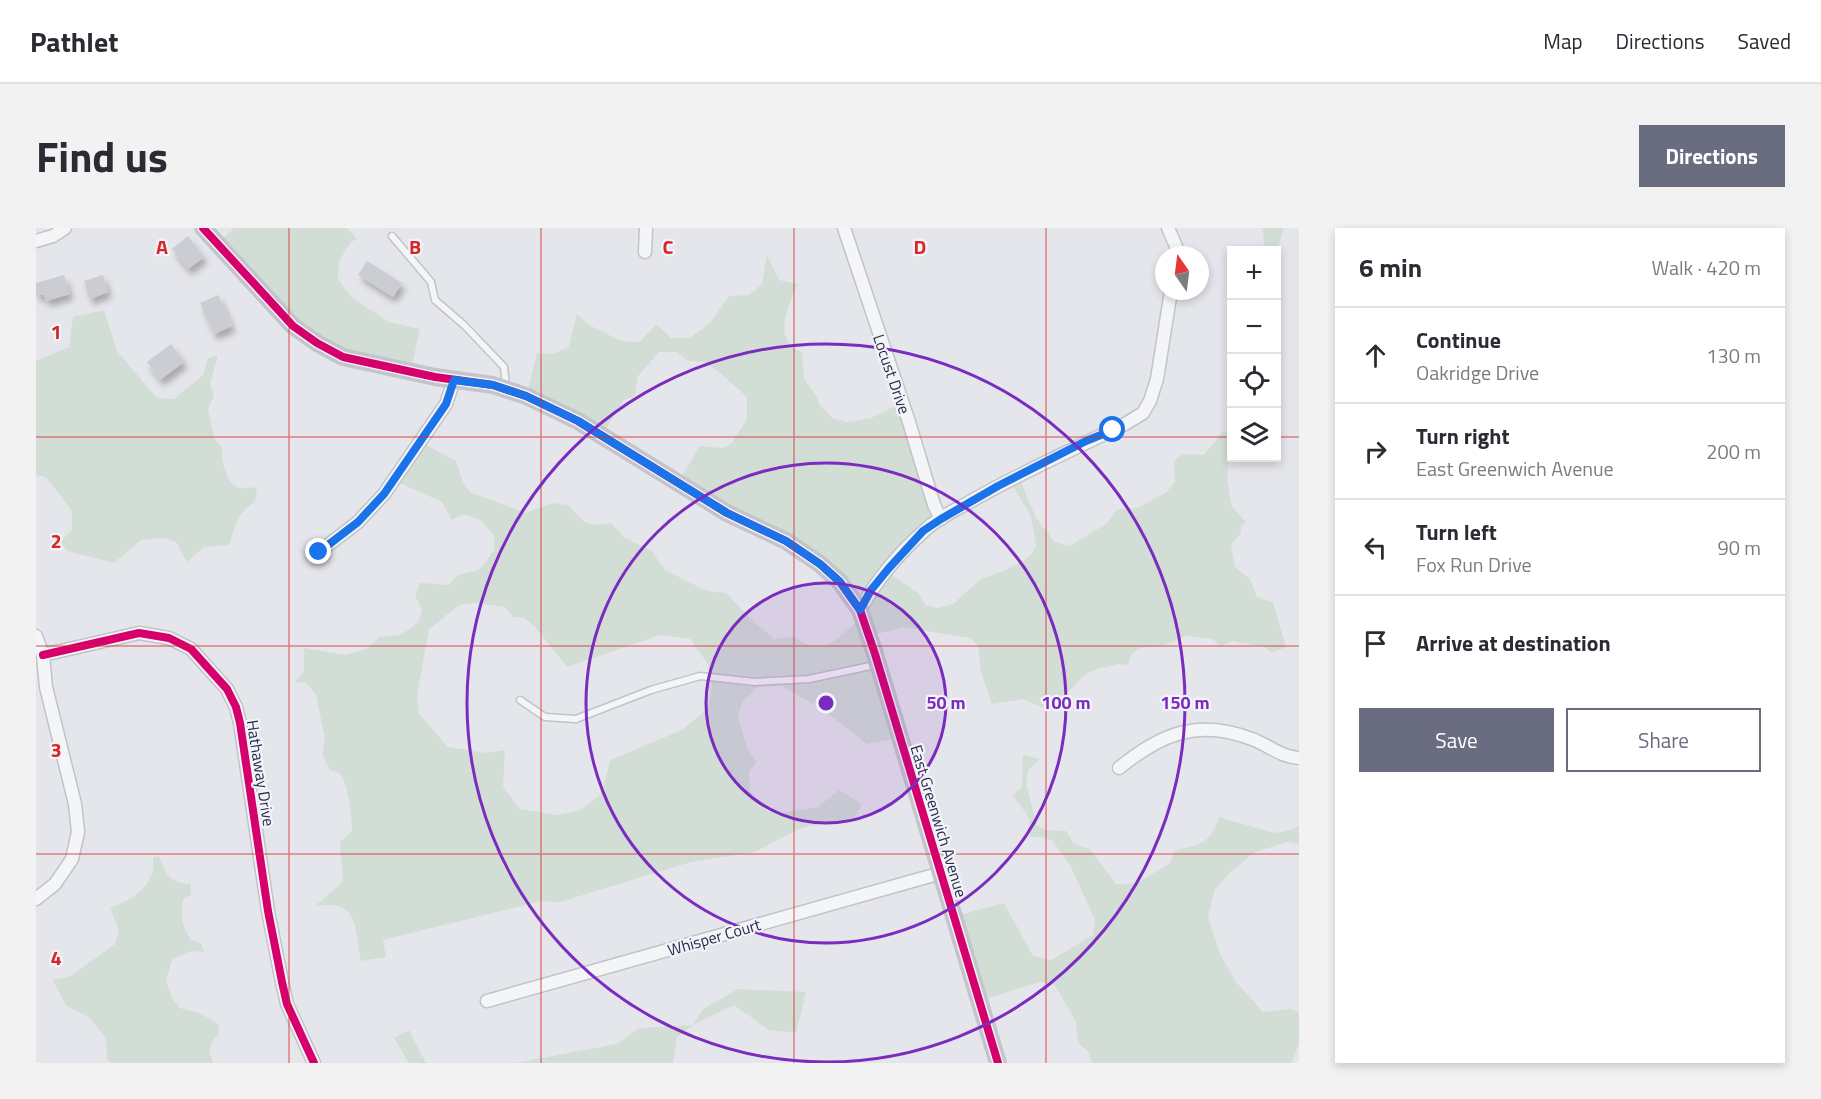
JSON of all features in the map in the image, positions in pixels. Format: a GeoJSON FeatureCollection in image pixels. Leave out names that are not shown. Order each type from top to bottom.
{"type":"FeatureCollection","features":[{"type":"Feature","properties":{"kind":"street"},"geometry":{"type":"LineString","coordinates":[[36,241],[53,236],[65,228]]}},
{"type":"Feature","properties":{"kind":"street","name":"East Greenwich Avenue"},"geometry":{"type":"LineString","coordinates":[[202,228],[293,326],[317,343],[344,357],[454,380],[493,385],[526,396],[578,421],[727,513],[786,541],[820,564],[840,582],[860,610],[879,665],[998,1063]]}},
{"type":"Feature","properties":{"kind":"street"},"geometry":{"type":"LineString","coordinates":[[645,252],[646,228]]}},
{"type":"Feature","properties":{"kind":"street","name":"Locust Drive"},"geometry":{"type":"LineString","coordinates":[[844,228],[909,422],[934,506],[941,519]]}},
{"type":"Feature","properties":{"kind":"street"},"geometry":{"type":"LineString","coordinates":[[1168,228],[1176,246]]}},
{"type":"Feature","properties":{"kind":"street"},"geometry":{"type":"LineString","coordinates":[[860,610],[871,590],[923,531],[998,486],[1125,424],[1143,412],[1150,401],[1157,380],[1170,300]]}},
{"type":"Feature","properties":{"kind":"street"},"geometry":{"type":"LineString","coordinates":[[319,552],[358,522],[384,494],[446,404],[454,380]]}},
{"type":"Feature","properties":{"kind":"street","name":"Hathaway Drive"},"geometry":{"type":"LineString","coordinates":[[43,655],[140,633],[169,638],[190,650],[227,689],[236,707],[240,723],[268,911],[282,982],[291,1014],[314,1063]]}},
{"type":"Feature","properties":{"kind":"street"},"geometry":{"type":"LineString","coordinates":[[36,636],[43,655],[46,687],[75,804],[78,832],[72,859],[55,884],[36,898]]}},
{"type":"Feature","properties":{"kind":"street"},"geometry":{"type":"LineString","coordinates":[[1119,768],[1142,749],[1170,735],[1194,730],[1235,733],[1255,740],[1290,758],[1299,758]]}},
{"type":"Feature","properties":{"kind":"street","name":"Whisper Court"},"geometry":{"type":"LineString","coordinates":[[487,1001],[941,873]]}},
{"type":"Feature","properties":{"kind":"lane"},"geometry":{"type":"LineString","coordinates":[[392,236],[431,282],[435,300],[464,325],[504,368],[506,389]]}},
{"type":"Feature","properties":{"kind":"lane"},"geometry":{"type":"LineString","coordinates":[[520,700],[545,717],[576,719],[651,690],[700,676],[755,682],[808,679],[879,665]]}},
{"type":"Feature","properties":{"kind":"shaded area"},"geometry":{"type":"Polygon","coordinates":[[[234,228],[347,228],[357,239],[351,242],[339,261],[338,279],[351,297],[389,322],[420,329],[412,365],[316,343],[218,243],[234,228]]]}},
{"type":"Feature","properties":{"kind":"shaded area"},"geometry":{"type":"Polygon","coordinates":[[[1263,228],[1284,228],[1279,246],[1264,246],[1263,228]]]}},
{"type":"Feature","properties":{"kind":"shaded area"},"geometry":{"type":"Polygon","coordinates":[[[767,255],[779,280],[797,284],[785,322],[787,340],[802,352],[804,379],[817,397],[819,404],[832,418],[847,422],[871,418],[901,403],[939,514],[886,571],[918,593],[926,605],[937,608],[953,604],[981,579],[1001,572],[1032,554],[1036,545],[1031,517],[1012,484],[1020,480],[1036,518],[1055,542],[1070,546],[1107,523],[1118,509],[1137,508],[1167,492],[1175,481],[1174,461],[1183,454],[1204,455],[1224,430],[1227,435],[1227,462],[1229,462],[1227,480],[1232,507],[1246,522],[1241,527],[1241,533],[1231,545],[1235,567],[1250,579],[1257,597],[1273,602],[1286,647],[1272,653],[1265,647],[1232,641],[1220,647],[1213,639],[1185,636],[1163,646],[1140,648],[1132,653],[1128,665],[1120,664],[1097,669],[1084,675],[1069,691],[1045,709],[1024,699],[992,704],[981,672],[978,646],[970,638],[903,627],[870,636],[898,738],[867,744],[825,711],[782,686],[758,687],[742,702],[738,717],[748,751],[757,762],[749,771],[750,791],[767,811],[781,813],[818,807],[839,790],[862,804],[855,817],[801,828],[755,852],[691,862],[560,902],[541,901],[383,940],[386,957],[361,961],[355,926],[347,911],[330,905],[315,906],[343,882],[340,842],[352,831],[351,818],[345,784],[339,773],[330,770],[322,754],[325,739],[316,695],[306,683],[294,682],[304,672],[304,648],[345,655],[366,649],[380,637],[401,635],[418,622],[422,610],[415,595],[420,583],[448,585],[458,575],[479,570],[494,550],[494,536],[481,520],[464,514],[452,520],[442,502],[400,483],[399,480],[423,443],[456,461],[463,482],[470,492],[526,513],[552,503],[568,505],[584,522],[596,525],[611,523],[625,538],[651,550],[665,570],[707,591],[726,593],[774,639],[794,636],[804,643],[822,646],[837,639],[860,619],[839,579],[678,482],[700,446],[723,448],[732,443],[747,419],[747,397],[704,362],[688,361],[677,352],[659,352],[638,376],[635,396],[624,400],[602,435],[526,398],[537,353],[554,354],[569,346],[577,314],[587,324],[621,341],[640,342],[656,324],[671,338],[690,338],[711,322],[729,296],[749,295],[762,284],[767,255]],[[475,603],[459,605],[429,629],[417,696],[419,713],[448,747],[487,753],[505,750],[503,786],[520,809],[557,815],[581,810],[602,793],[610,760],[682,730],[708,708],[712,686],[708,664],[690,639],[660,635],[567,667],[537,629],[525,618],[513,617],[505,607],[475,603]]]}},
{"type":"Feature","properties":{"kind":"shaded area"},"geometry":{"type":"Polygon","coordinates":[[[104,310],[117,351],[157,398],[174,399],[203,375],[208,358],[218,355],[210,384],[214,395],[208,409],[214,438],[222,447],[222,458],[234,486],[257,489],[255,502],[238,520],[230,545],[204,547],[187,562],[176,542],[163,538],[141,540],[114,563],[67,551],[60,542],[72,530],[72,511],[46,477],[36,475],[36,361],[69,347],[73,317],[104,310]]]}},
{"type":"Feature","properties":{"kind":"shaded area"},"geometry":{"type":"Polygon","coordinates":[[[1023,755],[1040,759],[1028,770],[1026,784],[1037,825],[1046,830],[1066,831],[1074,844],[1090,849],[1116,884],[1137,883],[1171,862],[1174,851],[1203,842],[1211,833],[1219,817],[1275,833],[1299,826],[1299,844],[1288,842],[1255,852],[1231,872],[1215,889],[1208,917],[1220,954],[1237,983],[1263,1012],[1291,1009],[1299,1013],[1299,1044],[1291,1063],[1092,1063],[1089,1053],[1078,1042],[1076,1022],[1055,985],[1040,982],[979,1001],[955,918],[1004,903],[1033,956],[1051,960],[1093,935],[1095,920],[1071,867],[1053,841],[1043,837],[1030,837],[1029,818],[1013,795],[1022,787],[1023,755]]]}},
{"type":"Feature","properties":{"kind":"shaded area"},"geometry":{"type":"Polygon","coordinates":[[[159,856],[169,877],[177,882],[191,884],[191,895],[184,898],[182,904],[182,920],[191,940],[201,943],[204,952],[191,951],[172,960],[166,981],[172,998],[180,1008],[202,1014],[219,1025],[218,1035],[210,1048],[213,1063],[111,1063],[107,1059],[106,1038],[89,1017],[66,1006],[53,980],[71,976],[115,944],[119,930],[110,908],[128,900],[144,887],[152,874],[153,857],[159,856]]]}},
{"type":"Feature","properties":{"kind":"shaded area"},"geometry":{"type":"Polygon","coordinates":[[[738,989],[806,992],[796,1033],[769,1030],[734,1005],[693,1025],[703,1009],[738,989]]]}},
{"type":"Feature","properties":{"kind":"shaded area"},"geometry":{"type":"Polygon","coordinates":[[[693,1025],[677,1037],[673,1063],[516,1063],[616,1044],[640,1028],[693,1025]]]}},
{"type":"Feature","properties":{"kind":"shaded area"},"geometry":{"type":"Polygon","coordinates":[[[409,1030],[426,1063],[409,1063],[394,1038],[409,1030]]]}},
{"type":"Feature","properties":{"kind":"building"},"geometry":{"type":"Polygon","coordinates":[[[188,236],[204,257],[188,269],[172,249],[188,236]]]}},
{"type":"Feature","properties":{"kind":"building"},"geometry":{"type":"Polygon","coordinates":[[[367,261],[402,283],[393,297],[358,275],[367,261]]]}},
{"type":"Feature","properties":{"kind":"building"},"geometry":{"type":"Polygon","coordinates":[[[64,275],[70,294],[46,301],[44,294],[36,296],[36,283],[64,275]]]}},
{"type":"Feature","properties":{"kind":"building"},"geometry":{"type":"Polygon","coordinates":[[[103,275],[108,292],[90,299],[84,281],[103,275]]]}},
{"type":"Feature","properties":{"kind":"building"},"geometry":{"type":"Polygon","coordinates":[[[218,295],[232,326],[214,334],[200,303],[218,295]]]}},
{"type":"Feature","properties":{"kind":"building"},"geometry":{"type":"Polygon","coordinates":[[[171,344],[184,362],[160,380],[147,362],[171,344]]]}},
{"type":"Feature","properties":{"kind":"cycle path"},"geometry":{"type":"LineString","coordinates":[[203,228],[293,326],[317,343],[343,357],[435,377],[493,385],[526,396],[578,421],[727,513],[786,541],[820,564],[840,582],[860,610],[875,654],[998,1063]]}},
{"type":"Feature","properties":{"kind":"cycle path"},"geometry":{"type":"LineString","coordinates":[[43,655],[139,633],[169,638],[191,649],[227,689],[236,707],[240,723],[268,911],[287,1004],[314,1063]]}},
{"type":"Feature","properties":{"kind":"route"},"geometry":{"type":"LineString","coordinates":[[319,552],[372,510],[446,404],[454,380],[493,385],[526,396],[578,421],[727,513],[786,541],[820,564],[840,582],[860,610],[871,590],[923,531],[998,486],[1086,441],[1113,430]]}}]}
